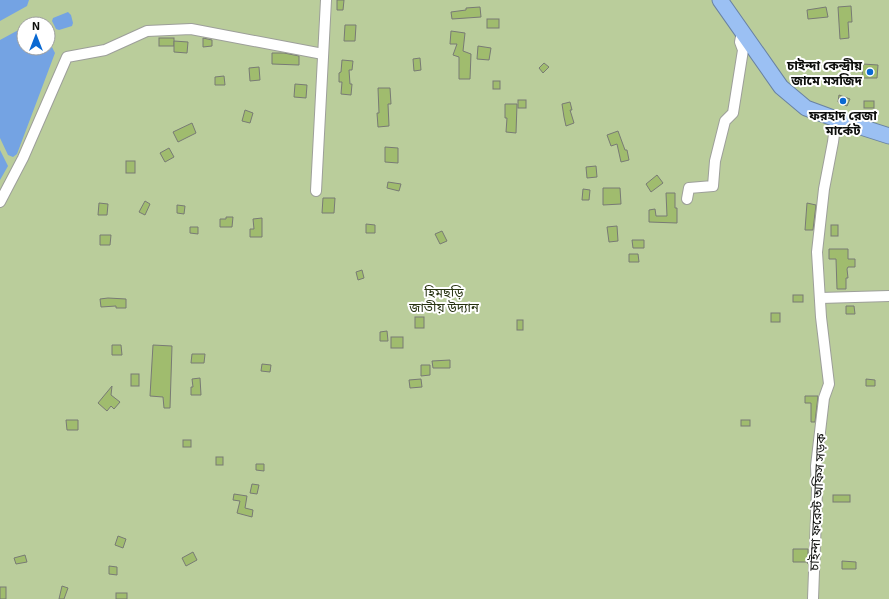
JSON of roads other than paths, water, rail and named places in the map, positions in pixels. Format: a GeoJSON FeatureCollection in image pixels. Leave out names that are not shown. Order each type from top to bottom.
{"type":"FeatureCollection","features":[{"type":"Feature","properties":{"kind":"highway"},"geometry":{"type":"LineString","coordinates":[[720,0],[781,87],[806,108],[836,120],[889,136]]}},
{"type":"Feature","properties":{"kind":"street"},"geometry":{"type":"LineString","coordinates":[[316,191],[326,0]]}},
{"type":"Feature","properties":{"kind":"street"},"geometry":{"type":"LineString","coordinates":[[0,202],[23,158],[67,57],[105,50],[148,31],[191,29],[323,54]]}},
{"type":"Feature","properties":{"kind":"street"},"geometry":{"type":"LineString","coordinates":[[687,199],[689,188],[713,186],[715,161],[724,121],[733,113],[743,50],[740,42],[742,32]]}},
{"type":"Feature","properties":{"kind":"street","name":"চাইন্দা ফরেস্ট অফিস সড়ক"},"geometry":{"type":"LineString","coordinates":[[813,599],[817,490],[816,466],[824,398],[830,384],[821,317],[818,244],[824,189],[836,120]]}},
{"type":"Feature","properties":{"kind":"street"},"geometry":{"type":"LineString","coordinates":[[820,298],[889,296]]}},
{"type":"Feature","properties":{"kind":"water"},"geometry":{"type":"Polygon","coordinates":[[[0,0],[29,0],[27,6],[0,21],[0,0]]]}},
{"type":"Feature","properties":{"kind":"water"},"geometry":{"type":"Polygon","coordinates":[[[68,12],[71,15],[73,23],[72,26],[59,30],[56,29],[56,17],[68,12]]]}},
{"type":"Feature","properties":{"kind":"water"},"geometry":{"type":"Polygon","coordinates":[[[16,31],[16,56],[54,56],[17,154],[13,157],[8,155],[0,138],[0,40],[16,31]]]}},
{"type":"Feature","properties":{"kind":"water"},"geometry":{"type":"Polygon","coordinates":[[[0,150],[8,166],[0,180],[0,150]]]}},
{"type":"Feature","properties":{"kind":"place","name":"চাইন্দা কেন্দ্রীয় জামে মসজিদ"},"geometry":{"type":"Point","coordinates":[870,72]}},
{"type":"Feature","properties":{"kind":"place","name":"ফরহাদ রেজা মার্কেট"},"geometry":{"type":"Point","coordinates":[843,101]}},
{"type":"Feature","properties":{"kind":"park label","name":"হিমছড়ি জাতীয় উদ্যান"},"geometry":{"type":"Point","coordinates":[444,300]}}]}
